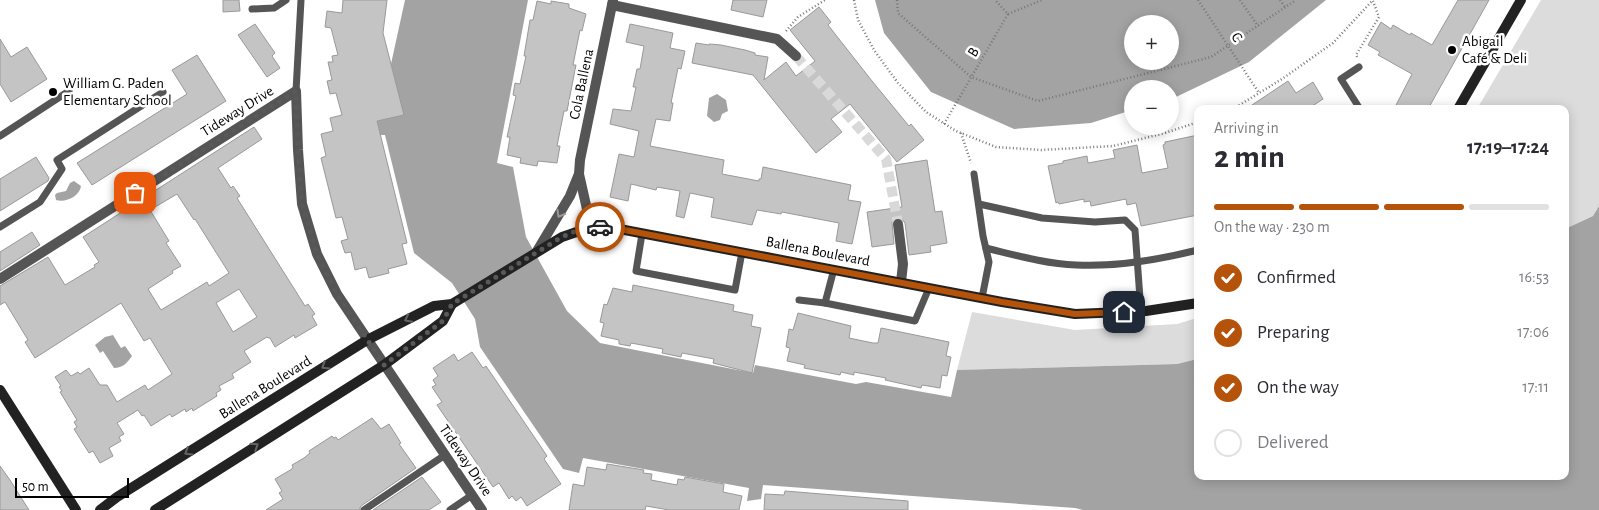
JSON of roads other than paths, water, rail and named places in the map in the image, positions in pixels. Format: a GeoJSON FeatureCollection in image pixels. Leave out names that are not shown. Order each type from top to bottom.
{"type":"FeatureCollection","features":[{"type":"Feature","properties":{"kind":"street"},"geometry":{"type":"LineString","coordinates":[[1460,105],[1521,0]]}},
{"type":"Feature","properties":{"kind":"street"},"geometry":{"type":"LineString","coordinates":[[613,3],[778,39],[796,56]]}},
{"type":"Feature","properties":{"kind":"street","name":"Cola Ballena"},"geometry":{"type":"LineString","coordinates":[[591,227],[579,174],[580,160],[613,3]]}},
{"type":"Feature","properties":{"kind":"street","name":"Tideway Drive"},"geometry":{"type":"LineString","coordinates":[[0,279],[296,91]]}},
{"type":"Feature","properties":{"kind":"street","name":"Tideway Drive"},"geometry":{"type":"LineString","coordinates":[[296,91],[302,204],[317,254],[337,294],[366,340],[482,510]]}},
{"type":"Feature","properties":{"kind":"street","name":"Cola Ballena"},"geometry":{"type":"LineString","coordinates":[[537,252],[570,196],[579,174]]}},
{"type":"Feature","properties":{"kind":"street"},"geometry":{"type":"LineString","coordinates":[[898,224],[903,264],[901,282]]}},
{"type":"Feature","properties":{"kind":"street","name":"Ballena Boulevard"},"geometry":{"type":"LineString","coordinates":[[99,510],[116,497],[366,340],[434,306],[452,304],[562,237],[591,227],[609,227],[1075,314],[1141,312],[1194,304]]}},
{"type":"Feature","properties":{"kind":"street","name":"Ballena Boulevard"},"geometry":{"type":"LineString","coordinates":[[155,510],[384,365],[443,321],[452,304]]}},
{"type":"Feature","properties":{"kind":"street"},"geometry":{"type":"LineString","coordinates":[[0,390],[76,510]]}},
{"type":"Feature","properties":{"kind":"street"},"geometry":{"type":"LineString","coordinates":[[93,510],[99,510]]}},
{"type":"Feature","properties":{"kind":"lane"},"geometry":{"type":"LineString","coordinates":[[252,9],[274,8],[286,0]]}},
{"type":"Feature","properties":{"kind":"lane"},"geometry":{"type":"LineString","coordinates":[[296,91],[301,0]]}},
{"type":"Feature","properties":{"kind":"lane"},"geometry":{"type":"LineString","coordinates":[[1357,105],[1341,79],[1359,67]]}},
{"type":"Feature","properties":{"kind":"lane"},"geometry":{"type":"LineString","coordinates":[[0,136],[69,91]]}},
{"type":"Feature","properties":{"kind":"lane"},"geometry":{"type":"LineString","coordinates":[[0,227],[40,202],[62,169],[57,160],[163,92]]}},
{"type":"Feature","properties":{"kind":"lane"},"geometry":{"type":"LineString","coordinates":[[974,174],[989,262],[982,298]]}},
{"type":"Feature","properties":{"kind":"lane"},"geometry":{"type":"LineString","coordinates":[[979,204],[1042,218],[1095,222],[1125,220],[1135,230],[1141,312]]}},
{"type":"Feature","properties":{"kind":"lane"},"geometry":{"type":"LineString","coordinates":[[642,234],[636,271],[735,290],[742,252]]}},
{"type":"Feature","properties":{"kind":"lane"},"geometry":{"type":"LineString","coordinates":[[986,248],[1041,260],[1076,265],[1137,263],[1194,251]]}},
{"type":"Feature","properties":{"kind":"lane"},"geometry":{"type":"LineString","coordinates":[[826,304],[834,269]]}},
{"type":"Feature","properties":{"kind":"lane"},"geometry":{"type":"LineString","coordinates":[[799,300],[915,321],[930,288]]}},
{"type":"Feature","properties":{"kind":"lane"},"geometry":{"type":"LineString","coordinates":[[364,510],[445,455]]}},
{"type":"Feature","properties":{"kind":"lane"},"geometry":{"type":"LineString","coordinates":[[450,510],[472,495]]}},
{"type":"Feature","properties":{"kind":"tunnel"},"geometry":{"type":"LineString","coordinates":[[796,56],[886,159],[898,224]]}},
{"type":"Feature","properties":{"kind":"place","name":"Abigail Café & Deli"},"geometry":{"type":"Point","coordinates":[1452,50]}},
{"type":"Feature","properties":{"kind":"place","name":"William G. Paden Elementary School"},"geometry":{"type":"Point","coordinates":[53,92]}}]}
